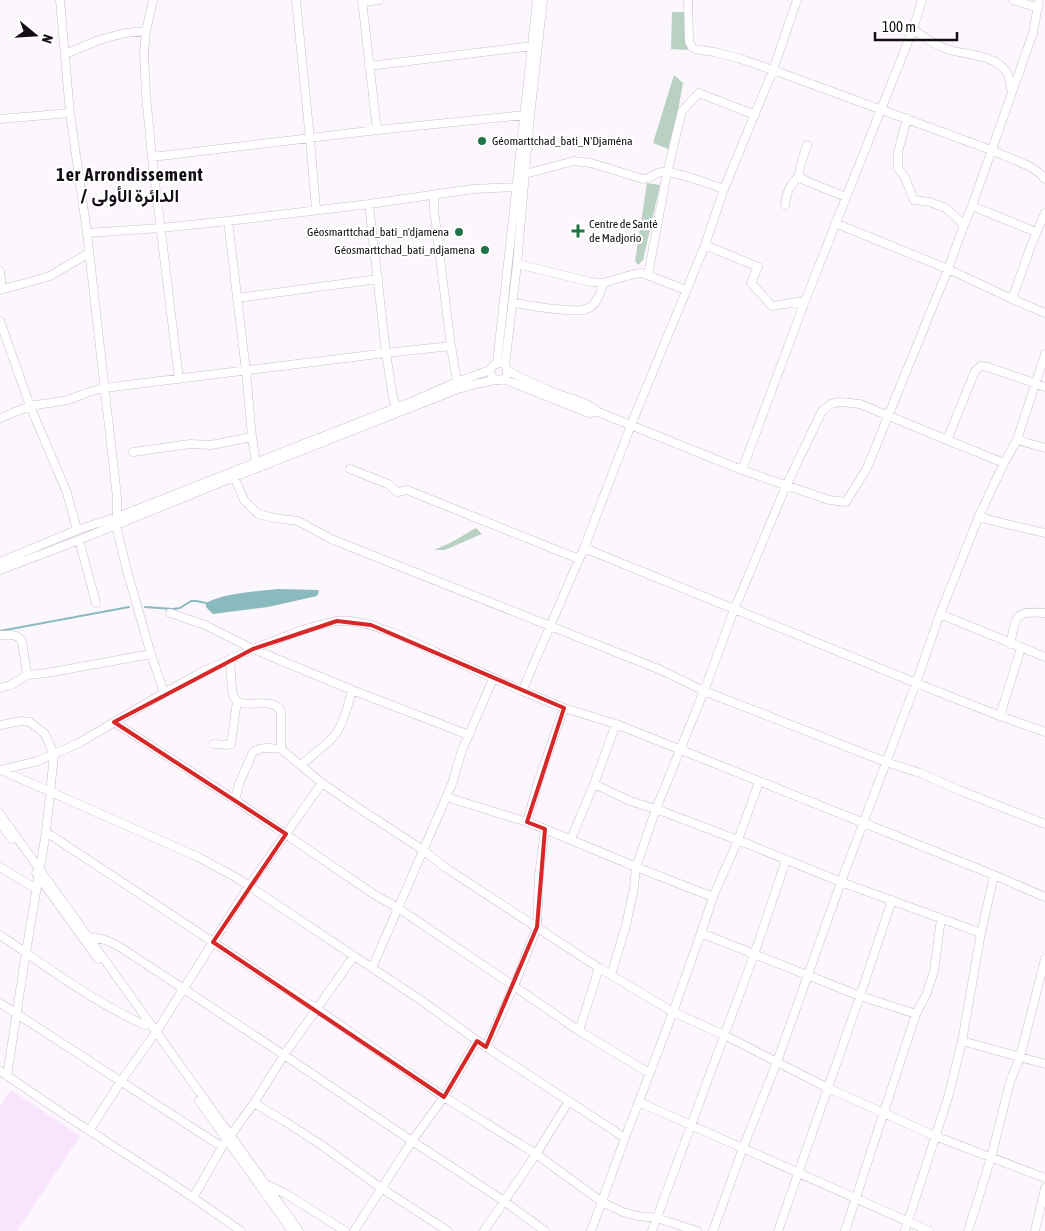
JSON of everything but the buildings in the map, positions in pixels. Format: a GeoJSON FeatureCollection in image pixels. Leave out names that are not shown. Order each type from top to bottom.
{"type":"FeatureCollection","features":[{"type":"Feature","properties":{"kind":"street"},"geometry":{"type":"LineString","coordinates":[[60,0],[70,113],[87,233],[117,497],[117,521],[127,571],[164,693]]}},
{"type":"Feature","properties":{"kind":"street"},"geometry":{"type":"LineString","coordinates":[[153,0],[146,31],[144,53],[146,95],[179,379]]}},
{"type":"Feature","properties":{"kind":"street"},"geometry":{"type":"LineString","coordinates":[[296,0],[316,210]]}},
{"type":"Feature","properties":{"kind":"street"},"geometry":{"type":"LineString","coordinates":[[376,130],[362,1],[379,0]]}},
{"type":"Feature","properties":{"kind":"street"},"geometry":{"type":"LineString","coordinates":[[0,570],[79,540],[117,521],[256,462],[397,410],[507,375],[503,366],[517,187],[537,0]]}},
{"type":"Feature","properties":{"kind":"street"},"geometry":{"type":"LineString","coordinates":[[503,366],[517,264],[543,0]]}},
{"type":"Feature","properties":{"kind":"street"},"geometry":{"type":"LineString","coordinates":[[688,0],[692,48],[738,58],[907,118],[1029,166],[1045,180]]}},
{"type":"Feature","properties":{"kind":"street"},"geometry":{"type":"LineString","coordinates":[[522,691],[584,548],[631,425],[705,245],[724,189],[773,70],[797,0]]}},
{"type":"Feature","properties":{"kind":"street"},"geometry":{"type":"LineString","coordinates":[[742,470],[805,301],[913,29],[922,0]]}},
{"type":"Feature","properties":{"kind":"street"},"geometry":{"type":"LineString","coordinates":[[598,412],[589,413],[491,376],[490,370],[492,365],[503,366],[513,374],[591,406],[598,412],[742,470],[829,500],[846,502],[866,468],[948,269],[1033,33],[1038,4],[1013,0]]}},
{"type":"Feature","properties":{"kind":"street"},"geometry":{"type":"LineString","coordinates":[[913,29],[949,50],[982,57],[997,63],[1007,72],[1012,92]]}},
{"type":"Feature","properties":{"kind":"street"},"geometry":{"type":"LineString","coordinates":[[66,54],[125,33],[146,31]]}},
{"type":"Feature","properties":{"kind":"street"},"geometry":{"type":"LineString","coordinates":[[369,66],[532,46]]}},
{"type":"Feature","properties":{"kind":"street"},"geometry":{"type":"LineString","coordinates":[[648,275],[667,173],[682,111],[699,93],[755,114]]}},
{"type":"Feature","properties":{"kind":"street"},"geometry":{"type":"LineString","coordinates":[[0,120],[70,113]]}},
{"type":"Feature","properties":{"kind":"street"},"geometry":{"type":"LineString","coordinates":[[152,157],[376,130],[525,115]]}},
{"type":"Feature","properties":{"kind":"street"},"geometry":{"type":"LineString","coordinates":[[907,118],[898,152],[898,168],[905,178],[914,200],[930,202],[946,208],[964,225]]}},
{"type":"Feature","properties":{"kind":"street"},"geometry":{"type":"LineString","coordinates":[[785,205],[787,192],[794,180],[799,176],[807,145]]}},
{"type":"Feature","properties":{"kind":"street"},"geometry":{"type":"LineString","coordinates":[[525,174],[574,161],[591,163],[643,179],[650,178],[660,172],[680,174],[724,189]]}},
{"type":"Feature","properties":{"kind":"street"},"geometry":{"type":"LineString","coordinates":[[799,176],[806,181],[846,197]]}},
{"type":"Feature","properties":{"kind":"street"},"geometry":{"type":"LineString","coordinates":[[87,233],[228,221],[369,204],[472,188],[517,187]]}},
{"type":"Feature","properties":{"kind":"street"},"geometry":{"type":"LineString","coordinates":[[436,194],[434,209],[457,382]]}},
{"type":"Feature","properties":{"kind":"street"},"geometry":{"type":"LineString","coordinates":[[369,204],[386,353],[397,410]]}},
{"type":"Feature","properties":{"kind":"street"},"geometry":{"type":"LineString","coordinates":[[972,206],[1036,232]]}},
{"type":"Feature","properties":{"kind":"street"},"geometry":{"type":"LineString","coordinates":[[1012,299],[1045,212]]}},
{"type":"Feature","properties":{"kind":"street"},"geometry":{"type":"LineString","coordinates":[[228,221],[256,462]]}},
{"type":"Feature","properties":{"kind":"street"},"geometry":{"type":"LineString","coordinates":[[836,223],[948,269],[1045,312]]}},
{"type":"Feature","properties":{"kind":"street"},"geometry":{"type":"LineString","coordinates":[[705,245],[758,266],[751,282],[772,306],[805,301]]}},
{"type":"Feature","properties":{"kind":"street"},"geometry":{"type":"LineString","coordinates":[[0,271],[1,290],[50,276],[89,253]]}},
{"type":"Feature","properties":{"kind":"street"},"geometry":{"type":"LineString","coordinates":[[517,264],[590,282],[603,283],[642,273],[686,290]]}},
{"type":"Feature","properties":{"kind":"street"},"geometry":{"type":"LineString","coordinates":[[237,298],[378,279]]}},
{"type":"Feature","properties":{"kind":"street"},"geometry":{"type":"LineString","coordinates":[[512,303],[575,311],[587,309],[602,292],[603,283]]}},
{"type":"Feature","properties":{"kind":"street"},"geometry":{"type":"LineString","coordinates":[[0,321],[30,406],[67,493],[77,530]]}},
{"type":"Feature","properties":{"kind":"street"},"geometry":{"type":"LineString","coordinates":[[0,418],[30,406],[68,400],[104,388],[451,346]]}},
{"type":"Feature","properties":{"kind":"street"},"geometry":{"type":"LineString","coordinates":[[714,1231],[940,614],[979,516],[1004,462],[1017,440],[1045,354]]}},
{"type":"Feature","properties":{"kind":"street"},"geometry":{"type":"LineString","coordinates":[[947,440],[975,371],[981,366],[1045,387]]}},
{"type":"Feature","properties":{"kind":"street"},"geometry":{"type":"LineString","coordinates":[[0,562],[77,530],[117,521],[234,477],[397,410],[457,382],[490,370]]}},
{"type":"Feature","properties":{"kind":"street"},"geometry":{"type":"LineString","coordinates":[[611,975],[626,925],[634,888],[636,867],[656,810],[734,610],[786,486],[822,411],[831,404],[840,402],[860,404],[1004,462]]}},
{"type":"Feature","properties":{"kind":"street"},"geometry":{"type":"LineString","coordinates":[[133,452],[190,444],[210,445],[252,437]]}},
{"type":"Feature","properties":{"kind":"street"},"geometry":{"type":"LineString","coordinates":[[1017,440],[1045,448]]}},
{"type":"Feature","properties":{"kind":"street"},"geometry":{"type":"LineString","coordinates":[[350,469],[388,484],[397,492],[407,490],[579,559]]}},
{"type":"Feature","properties":{"kind":"street"},"geometry":{"type":"LineString","coordinates":[[234,477],[244,500],[258,514],[298,521],[331,539],[661,670],[704,691],[886,762],[920,773],[1045,824]]}},
{"type":"Feature","properties":{"kind":"street"},"geometry":{"type":"LineString","coordinates":[[979,516],[1045,533]]}},
{"type":"Feature","properties":{"kind":"street"},"geometry":{"type":"LineString","coordinates":[[79,540],[96,603]]}},
{"type":"Feature","properties":{"kind":"street"},"geometry":{"type":"LineString","coordinates":[[584,548],[916,683],[1045,732]]}},
{"type":"Feature","properties":{"kind":"street"},"geometry":{"type":"LineString","coordinates":[[1010,644],[1016,620],[1023,612],[1045,613]]}},
{"type":"Feature","properties":{"kind":"street"},"geometry":{"type":"LineString","coordinates":[[170,613],[205,625],[253,649],[352,690],[468,735]]}},
{"type":"Feature","properties":{"kind":"street"},"geometry":{"type":"LineString","coordinates":[[940,614],[1045,657]]}},
{"type":"Feature","properties":{"kind":"street"},"geometry":{"type":"LineString","coordinates":[[0,770],[54,755],[79,743],[200,673],[253,649],[323,624],[337,621],[352,622],[371,625],[394,633],[522,691],[564,708],[616,724],[994,874],[1045,897]]}},
{"type":"Feature","properties":{"kind":"street"},"geometry":{"type":"LineString","coordinates":[[0,635],[13,634],[22,640],[26,675]]}},
{"type":"Feature","properties":{"kind":"street"},"geometry":{"type":"LineString","coordinates":[[1000,716],[1021,648]]}},
{"type":"Feature","properties":{"kind":"street"},"geometry":{"type":"LineString","coordinates":[[0,688],[11,685],[26,675],[151,654]]}},
{"type":"Feature","properties":{"kind":"street"},"geometry":{"type":"LineString","coordinates":[[230,659],[233,695],[237,701],[270,704],[277,706],[281,712],[281,749]]}},
{"type":"Feature","properties":{"kind":"street"},"geometry":{"type":"LineString","coordinates":[[372,968],[452,784],[462,750],[493,679]]}},
{"type":"Feature","properties":{"kind":"street"},"geometry":{"type":"LineString","coordinates":[[301,765],[337,732],[342,723],[352,690]]}},
{"type":"Feature","properties":{"kind":"street"},"geometry":{"type":"LineString","coordinates":[[214,744],[230,744],[237,701]]}},
{"type":"Feature","properties":{"kind":"street"},"geometry":{"type":"LineString","coordinates":[[527,822],[538,782],[564,708]]}},
{"type":"Feature","properties":{"kind":"street"},"geometry":{"type":"LineString","coordinates":[[0,725],[21,721],[30,722],[45,734],[54,755],[46,832],[16,1014],[8,1076]]}},
{"type":"Feature","properties":{"kind":"street"},"geometry":{"type":"LineString","coordinates":[[114,722],[398,908],[579,1031],[649,1074]]}},
{"type":"Feature","properties":{"kind":"street"},"geometry":{"type":"LineString","coordinates":[[571,839],[616,724]]}},
{"type":"Feature","properties":{"kind":"street"},"geometry":{"type":"LineString","coordinates":[[235,800],[239,784],[253,752],[265,747],[281,749],[322,783],[423,850],[446,868],[611,975],[673,1012],[828,1088],[935,1136],[1045,1178]]}},
{"type":"Feature","properties":{"kind":"street"},"geometry":{"type":"LineString","coordinates":[[0,770],[224,870],[624,1138]]}},
{"type":"Feature","properties":{"kind":"street"},"geometry":{"type":"LineString","coordinates":[[591,1231],[624,1138],[673,1012],[713,897],[738,840],[759,782]]}},
{"type":"Feature","properties":{"kind":"street"},"geometry":{"type":"LineString","coordinates":[[89,1131],[249,886],[322,783]]}},
{"type":"Feature","properties":{"kind":"street"},"geometry":{"type":"LineString","coordinates":[[594,784],[630,801],[738,840],[842,882],[981,933]]}},
{"type":"Feature","properties":{"kind":"street"},"geometry":{"type":"LineString","coordinates":[[446,797],[527,822],[713,897]]}},
{"type":"Feature","properties":{"kind":"street"},"geometry":{"type":"LineString","coordinates":[[0,814],[145,1024],[154,1034]]}},
{"type":"Feature","properties":{"kind":"street"},"geometry":{"type":"LineString","coordinates":[[0,823],[89,937],[227,1141],[292,1231]]}},
{"type":"Feature","properties":{"kind":"street"},"geometry":{"type":"LineString","coordinates":[[486,1047],[514,986],[537,927],[539,876],[545,829]]}},
{"type":"Feature","properties":{"kind":"street"},"geometry":{"type":"LineString","coordinates":[[46,832],[317,1009],[444,1096],[536,1154],[602,1202],[623,1212],[657,1218],[697,1231]]}},
{"type":"Feature","properties":{"kind":"street"},"geometry":{"type":"LineString","coordinates":[[652,1231],[754,955],[786,860]]}},
{"type":"Feature","properties":{"kind":"street"},"geometry":{"type":"LineString","coordinates":[[0,868],[36,889]]}},
{"type":"Feature","properties":{"kind":"street"},"geometry":{"type":"LineString","coordinates":[[904,1231],[949,1094],[962,1041],[981,933],[994,874]]}},
{"type":"Feature","properties":{"kind":"street"},"geometry":{"type":"LineString","coordinates":[[778,1231],[892,900]]}},
{"type":"Feature","properties":{"kind":"street"},"geometry":{"type":"LineString","coordinates":[[845,1231],[916,1014],[926,995],[934,971],[941,919]]}},
{"type":"Feature","properties":{"kind":"street"},"geometry":{"type":"LineString","coordinates":[[701,934],[808,974],[860,996],[916,1014]]}},
{"type":"Feature","properties":{"kind":"street"},"geometry":{"type":"LineString","coordinates":[[0,935],[104,1004],[123,1015],[145,1024]]}},
{"type":"Feature","properties":{"kind":"street"},"geometry":{"type":"LineString","coordinates":[[89,937],[107,939],[504,1201],[545,1231]]}},
{"type":"Feature","properties":{"kind":"street"},"geometry":{"type":"LineString","coordinates":[[193,1198],[227,1141],[254,1104],[284,1055],[354,956]]}},
{"type":"Feature","properties":{"kind":"street"},"geometry":{"type":"LineString","coordinates":[[968,1231],[991,1158],[1010,1082],[1020,1057],[1045,959]]}},
{"type":"Feature","properties":{"kind":"street"},"geometry":{"type":"LineString","coordinates":[[579,1031],[600,968]]}},
{"type":"Feature","properties":{"kind":"street"},"geometry":{"type":"LineString","coordinates":[[0,1003],[181,1122],[227,1141],[266,1184],[299,1231]]}},
{"type":"Feature","properties":{"kind":"street"},"geometry":{"type":"LineString","coordinates":[[354,1231],[412,1141],[444,1096],[478,1041]]}},
{"type":"Feature","properties":{"kind":"street"},"geometry":{"type":"LineString","coordinates":[[962,1041],[1045,1064]]}},
{"type":"Feature","properties":{"kind":"street"},"geometry":{"type":"LineString","coordinates":[[0,1071],[241,1231]]}},
{"type":"Feature","properties":{"kind":"street"},"geometry":{"type":"LineString","coordinates":[[484,1231],[569,1101]]}},
{"type":"Feature","properties":{"kind":"street"},"geometry":{"type":"LineString","coordinates":[[639,1102],[929,1231]]}},
{"type":"Feature","properties":{"kind":"street"},"geometry":{"type":"LineString","coordinates":[[254,1104],[320,1144],[381,1188],[448,1231]]}},
{"type":"Feature","properties":{"kind":"street"},"geometry":{"type":"LineString","coordinates":[[266,1184],[286,1194],[345,1231]]}},
{"type":"Feature","properties":{"kind":"street"},"geometry":{"type":"LineString","coordinates":[[1034,1231],[1045,1188]]}},
{"type":"Feature","properties":{"kind":"highlighted area"},"geometry":{"type":"Polygon","coordinates":[[[337,621],[371,625],[564,708],[527,822],[545,829],[537,927],[486,1047],[477,1041],[444,1097],[213,942],[286,834],[114,722],[253,649],[337,621]]]}},
{"type":"Feature","properties":{"kind":"shaded area"},"geometry":{"type":"Polygon","coordinates":[[[11,1090],[80,1136],[17,1231],[0,1231],[0,1106],[11,1090]]]}},
{"type":"Feature","properties":{"kind":"green space"},"geometry":{"type":"Polygon","coordinates":[[[672,12],[686,12],[688,50],[671,49],[672,12]]]}},
{"type":"Feature","properties":{"kind":"green space"},"geometry":{"type":"Polygon","coordinates":[[[674,75],[683,83],[671,150],[653,143],[674,75]]]}},
{"type":"Feature","properties":{"kind":"green space"},"geometry":{"type":"Polygon","coordinates":[[[647,183],[660,185],[643,260],[638,265],[635,261],[647,183]]]}},
{"type":"Feature","properties":{"kind":"green space"},"geometry":{"type":"Polygon","coordinates":[[[476,528],[482,534],[445,550],[434,550],[450,543],[476,528]]]}},
{"type":"Feature","properties":{"kind":"water"},"geometry":{"type":"Polygon","coordinates":[[[277,589],[318,590],[319,592],[317,596],[268,607],[213,614],[206,607],[206,603],[214,599],[241,593],[277,589]]]}},
{"type":"Feature","properties":{"kind":"waterway"},"geometry":{"type":"LineString","coordinates":[[145,607],[173,609],[180,608],[191,601],[206,603]]}},
{"type":"Feature","properties":{"kind":"waterway"},"geometry":{"type":"LineString","coordinates":[[0,631],[129,607]]}},
{"type":"Feature","properties":{"kind":"place","name":"Géomarttchad_bati_N'Djaména"},"geometry":{"type":"Point","coordinates":[482,141]}},
{"type":"Feature","properties":{"kind":"place","name":"Centre de Santé de Madjorio"},"geometry":{"type":"Point","coordinates":[578,231]}},
{"type":"Feature","properties":{"kind":"place","name":"Géosmarttchad_bati_n'djamena"},"geometry":{"type":"Point","coordinates":[459,232]}},
{"type":"Feature","properties":{"kind":"place","name":"Géosmarttchad_bati_ndjamena"},"geometry":{"type":"Point","coordinates":[485,250]}},
{"type":"Feature","properties":{"kind":"district","name":"1er Arrondissement / الدائرة الأولى"},"geometry":{"type":"Point","coordinates":[130,184]}}]}
